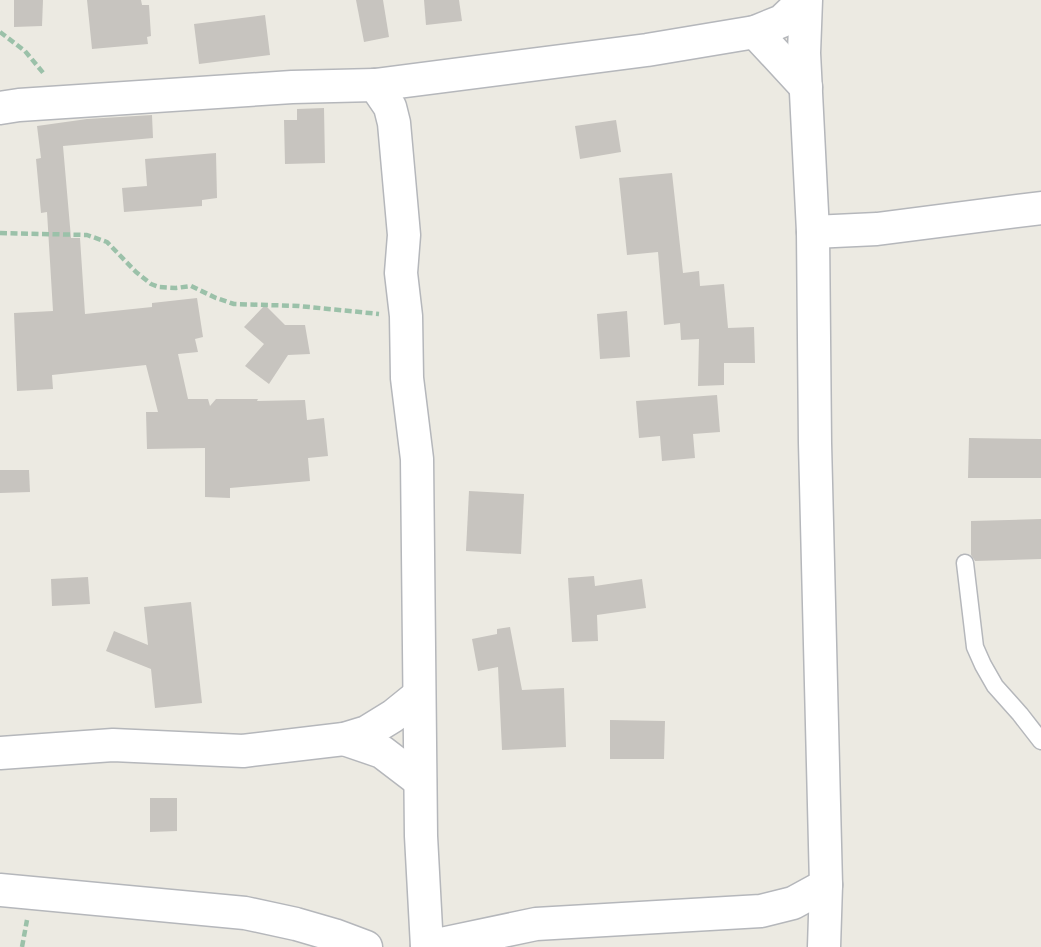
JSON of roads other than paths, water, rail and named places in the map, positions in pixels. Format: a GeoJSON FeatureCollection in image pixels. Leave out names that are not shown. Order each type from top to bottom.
{"type":"FeatureCollection","features":[{"type":"Feature","properties":{"kind":"street"},"geometry":{"type":"LineString","coordinates":[[0,108],[67,101],[292,87],[374,85],[648,50],[755,32],[782,20],[805,0]]}},
{"type":"Feature","properties":{"kind":"street"},"geometry":{"type":"LineString","coordinates":[[805,0],[804,53],[813,232],[815,443],[826,885],[824,947]]}},
{"type":"Feature","properties":{"kind":"street"},"geometry":{"type":"LineString","coordinates":[[755,32],[806,87]]}},
{"type":"Feature","properties":{"kind":"street"},"geometry":{"type":"LineString","coordinates":[[374,85],[390,107],[394,123],[404,235],[401,274],[406,316],[407,378],[417,459],[421,835],[427,947],[536,924],[761,911],[793,903],[826,885]]}},
{"type":"Feature","properties":{"kind":"street"},"geometry":{"type":"LineString","coordinates":[[813,232],[877,229],[1041,208]]}},
{"type":"Feature","properties":{"kind":"street"},"geometry":{"type":"LineString","coordinates":[[0,753],[113,745],[243,751],[344,739],[367,732],[419,695]]}},
{"type":"Feature","properties":{"kind":"street"},"geometry":{"type":"LineString","coordinates":[[344,739],[382,752],[420,781]]}},
{"type":"Feature","properties":{"kind":"street"},"geometry":{"type":"LineString","coordinates":[[0,890],[245,913],[309,928],[366,947]]}},
{"type":"Feature","properties":{"kind":"lane"},"geometry":{"type":"LineString","coordinates":[[965,564],[975,647],[983,666],[995,686],[1041,741]]}}]}
